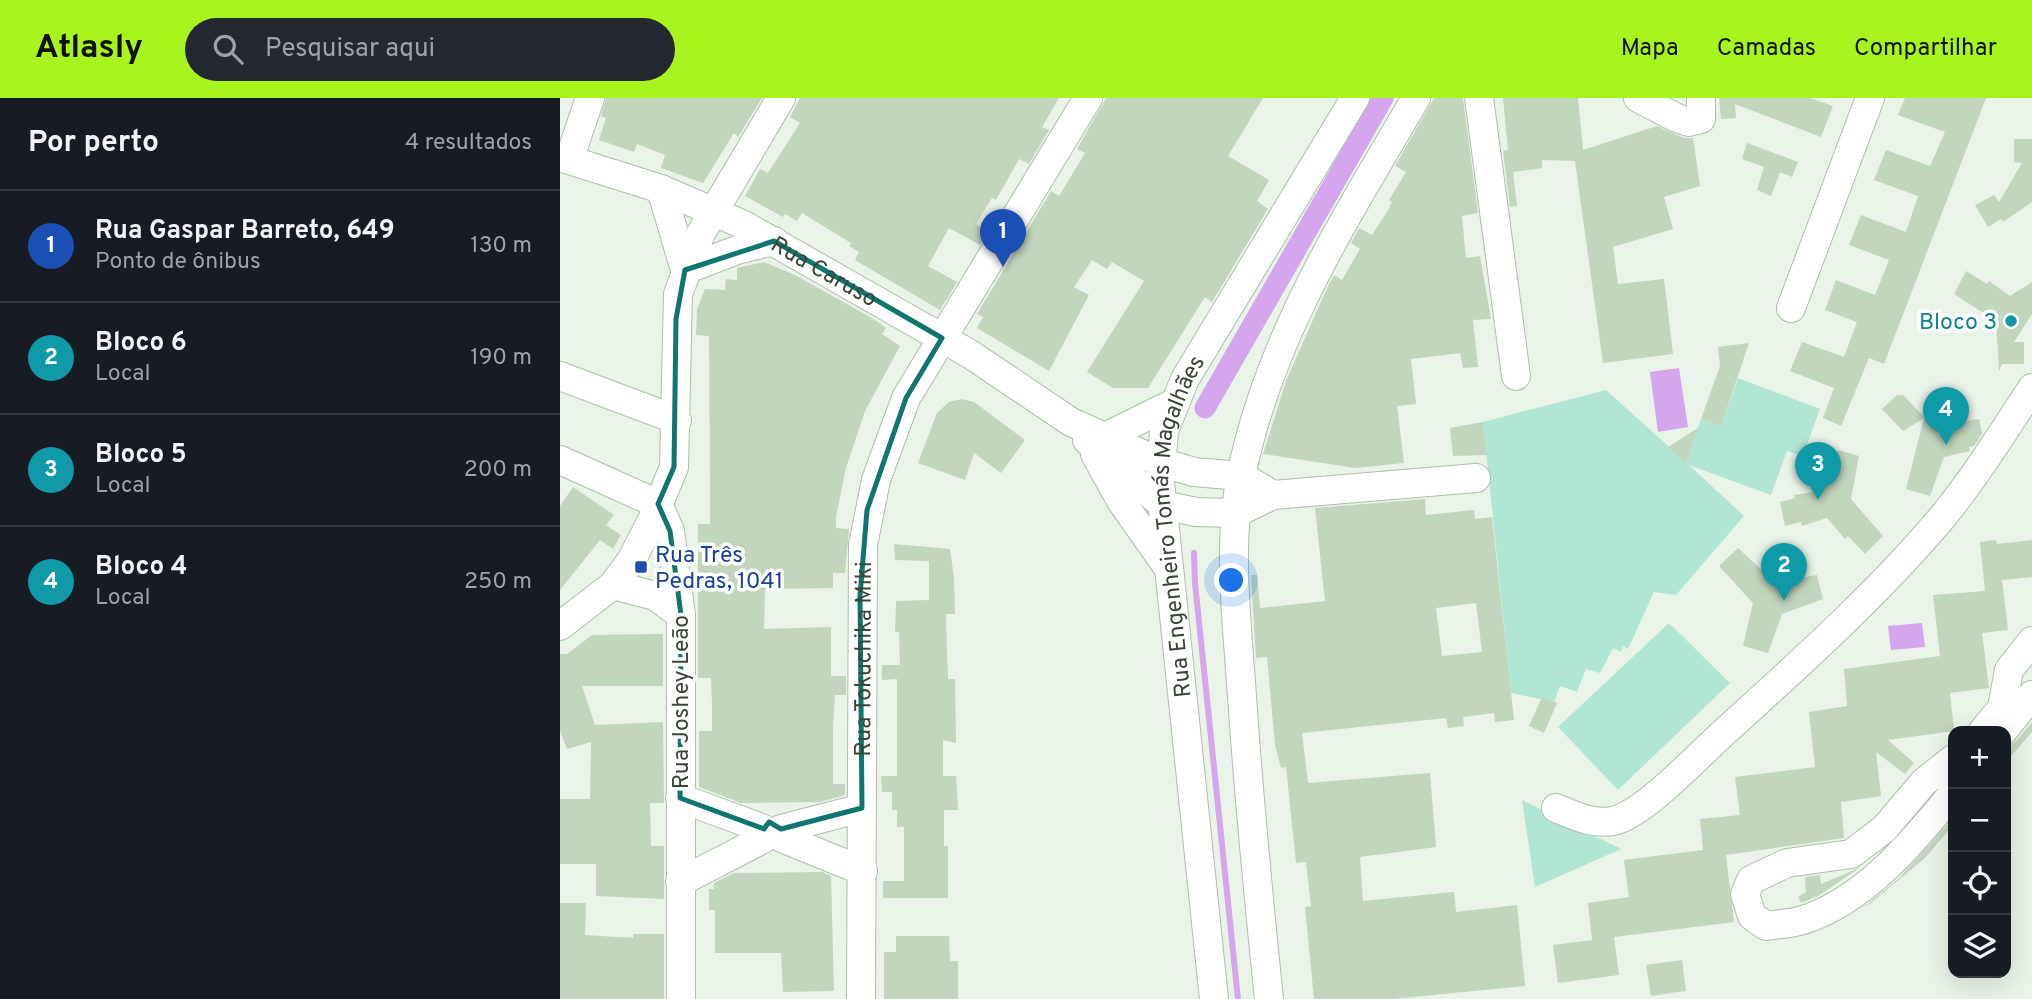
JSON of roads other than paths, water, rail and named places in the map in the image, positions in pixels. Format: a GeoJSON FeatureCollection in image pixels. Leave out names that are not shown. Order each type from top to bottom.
{"type":"FeatureCollection","features":[{"type":"Feature","properties":{"kind":"street"},"geometry":{"type":"LineString","coordinates":[[564,159],[590,98]]}},
{"type":"Feature","properties":{"kind":"street"},"geometry":{"type":"LineString","coordinates":[[560,626],[613,585],[642,542],[674,467],[677,420],[674,356],[677,306],[685,270],[714,211],[781,98]]}},
{"type":"Feature","properties":{"kind":"street","name":"Rua Tokuchika Miki"},"geometry":{"type":"LineString","coordinates":[[861,999],[863,871],[860,596],[867,510],[887,446],[906,398],[1088,98]]}},
{"type":"Feature","properties":{"kind":"street","name":"Rua Engenheiro Tomás Magalhães"},"geometry":{"type":"LineString","coordinates":[[1214,999],[1170,571],[1169,465],[1164,431],[1172,404],[1203,345],[1355,98]]}},
{"type":"Feature","properties":{"kind":"street","name":"Rua Engenheiro Tomás Magalhães"},"geometry":{"type":"LineString","coordinates":[[1269,999],[1238,646],[1231,513],[1234,476],[1293,316],[1310,281],[1416,98]]}},
{"type":"Feature","properties":{"kind":"street"},"geometry":{"type":"LineString","coordinates":[[1479,98],[1516,376]]}},
{"type":"Feature","properties":{"kind":"street"},"geometry":{"type":"LineString","coordinates":[[1638,98],[1689,122],[1701,108]]}},
{"type":"Feature","properties":{"kind":"street"},"geometry":{"type":"LineString","coordinates":[[1791,308],[1870,98]]}},
{"type":"Feature","properties":{"kind":"street","name":"Rua Caruso"},"geometry":{"type":"LineString","coordinates":[[564,159],[661,189],[714,211],[774,241],[942,338],[1088,433],[1169,507]]}},
{"type":"Feature","properties":{"kind":"street"},"geometry":{"type":"LineString","coordinates":[[661,189],[685,270]]}},
{"type":"Feature","properties":{"kind":"street"},"geometry":{"type":"LineString","coordinates":[[685,270],[737,250],[774,241]]}},
{"type":"Feature","properties":{"kind":"street"},"geometry":{"type":"LineString","coordinates":[[560,376],[677,420]]}},
{"type":"Feature","properties":{"kind":"street"},"geometry":{"type":"LineString","coordinates":[[1556,808],[1582,819],[1615,820],[1634,812],[1685,769],[1824,641],[1926,536],[1978,471],[2032,388]]}},
{"type":"Feature","properties":{"kind":"street"},"geometry":{"type":"LineString","coordinates":[[1170,571],[1112,487],[1088,433],[1172,404]]}},
{"type":"Feature","properties":{"kind":"street","name":"Rua Caruso"},"geometry":{"type":"LineString","coordinates":[[1088,433],[1169,465],[1234,476]]}},
{"type":"Feature","properties":{"kind":"street"},"geometry":{"type":"LineString","coordinates":[[560,460],[658,504]]}},
{"type":"Feature","properties":{"kind":"street"},"geometry":{"type":"LineString","coordinates":[[1234,476],[1273,495]]}},
{"type":"Feature","properties":{"kind":"street"},"geometry":{"type":"LineString","coordinates":[[1169,507],[1231,513],[1273,495],[1476,478]]}},
{"type":"Feature","properties":{"kind":"street","name":"Rua Joshey Leão"},"geometry":{"type":"LineString","coordinates":[[658,504],[670,531],[681,615],[681,999]]}},
{"type":"Feature","properties":{"kind":"street"},"geometry":{"type":"LineString","coordinates":[[613,585],[655,596],[681,615]]}},
{"type":"Feature","properties":{"kind":"street"},"geometry":{"type":"LineString","coordinates":[[1987,726],[2002,708],[2009,670],[2032,641]]}},
{"type":"Feature","properties":{"kind":"street"},"geometry":{"type":"LineString","coordinates":[[2007,726],[2032,695]]}},
{"type":"Feature","properties":{"kind":"street"},"geometry":{"type":"LineString","coordinates":[[1948,763],[1924,782],[1884,829],[1851,854],[1787,863],[1751,880],[1745,894],[1752,916],[1766,926],[1803,920],[1847,899],[1925,828],[1948,799]]}},
{"type":"Feature","properties":{"kind":"street"},"geometry":{"type":"LineString","coordinates":[[680,798],[863,871]]}},
{"type":"Feature","properties":{"kind":"street"},"geometry":{"type":"LineString","coordinates":[[680,882],[772,834],[862,808]]}},
{"type":"Feature","properties":{"kind":"waterway"},"geometry":{"type":"LineString","coordinates":[[1205,408],[1383,98]]}},
{"type":"Feature","properties":{"kind":"waterway"},"geometry":{"type":"LineString","coordinates":[[1194,553],[1238,999]]}},
{"type":"Feature","properties":{"kind":"place","name":"Rua Gaspar Barreto, 649"},"geometry":{"type":"Point","coordinates":[1003,267]}},
{"type":"Feature","properties":{"kind":"place","name":"Bloco 3"},"geometry":{"type":"Point","coordinates":[2011,321]}},
{"type":"Feature","properties":{"kind":"place","name":"Bloco 4"},"geometry":{"type":"Point","coordinates":[1946,445]}},
{"type":"Feature","properties":{"kind":"place","name":"Bloco 5"},"geometry":{"type":"Point","coordinates":[1818,500]}},
{"type":"Feature","properties":{"kind":"place","name":"Rua Três Pedras, 1041"},"geometry":{"type":"Point","coordinates":[641,567]}},
{"type":"Feature","properties":{"kind":"place","name":"Bloco 6"},"geometry":{"type":"Point","coordinates":[1784,601]}}]}
